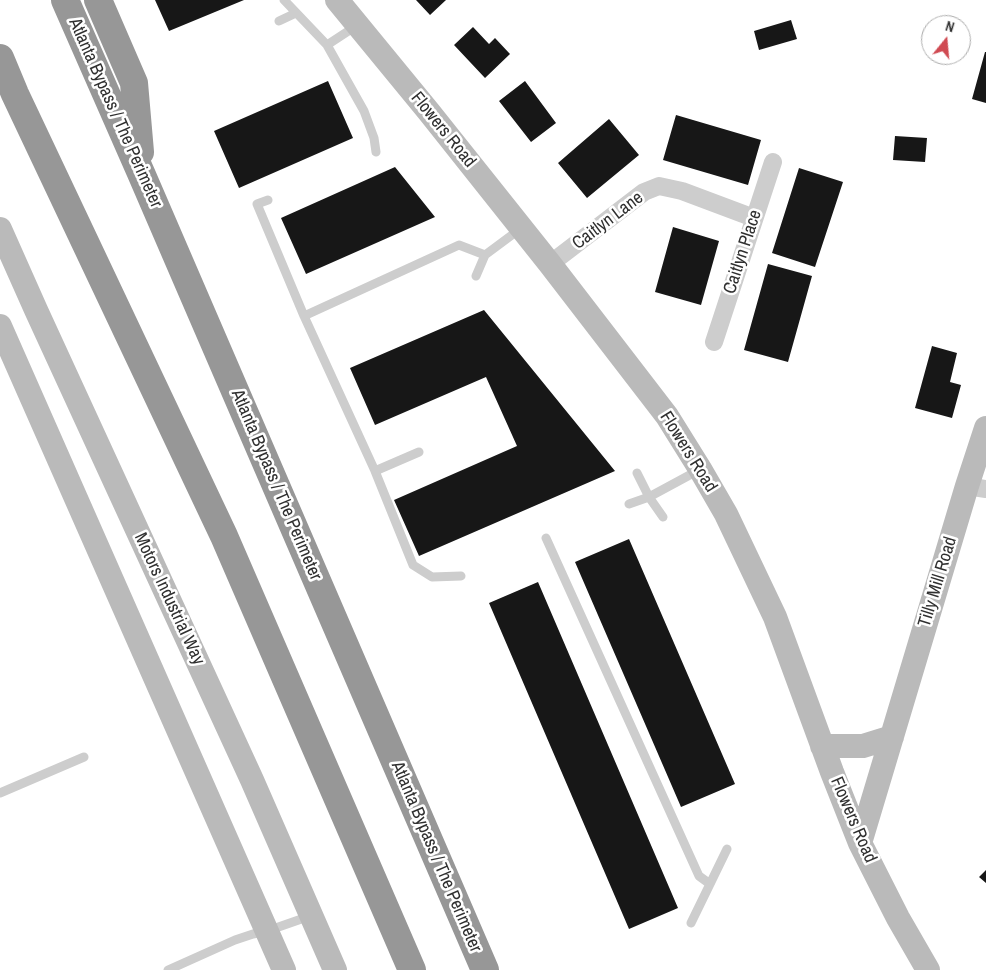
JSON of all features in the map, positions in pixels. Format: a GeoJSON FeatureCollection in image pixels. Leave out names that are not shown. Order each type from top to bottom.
{"type":"FeatureCollection","features":[{"type":"Feature","properties":{"kind":"highway","name":"Atlanta Bypass / The Perimeter"},"geometry":{"type":"LineString","coordinates":[[65,0],[142,173],[485,970]]}},
{"type":"Feature","properties":{"kind":"highway"},"geometry":{"type":"LineString","coordinates":[[98,0],[134,83],[142,173]]}},
{"type":"Feature","properties":{"kind":"highway"},"geometry":{"type":"LineString","coordinates":[[0,58],[15,94],[224,536],[412,970]]}},
{"type":"Feature","properties":{"kind":"highway"},"geometry":{"type":"LineString","coordinates":[[0,68],[15,94]]}},
{"type":"Feature","properties":{"kind":"street","name":"Flowers Road"},"geometry":{"type":"LineString","coordinates":[[337,0],[550,264],[667,416],[700,469],[726,514],[775,617],[860,843],[898,918],[928,970]]}},
{"type":"Feature","properties":{"kind":"street","name":"Caitlyn Place"},"geometry":{"type":"LineString","coordinates":[[714,342],[773,162]]}},
{"type":"Feature","properties":{"kind":"street","name":"Caitlyn Lane"},"geometry":{"type":"LineString","coordinates":[[550,264],[644,192],[659,186],[682,191],[754,218]]}},
{"type":"Feature","properties":{"kind":"street","name":"Motors Industrial Way"},"geometry":{"type":"LineString","coordinates":[[0,229],[252,780],[334,970]]}},
{"type":"Feature","properties":{"kind":"street"},"geometry":{"type":"LineString","coordinates":[[36,310],[0,326],[284,970]]}},
{"type":"Feature","properties":{"kind":"street","name":"Tilly Mill Road"},"geometry":{"type":"LineString","coordinates":[[860,843],[892,737],[976,487],[986,428]]}},
{"type":"Feature","properties":{"kind":"street"},"geometry":{"type":"LineString","coordinates":[[822,746],[863,746],[892,737]]}},
{"type":"Feature","properties":{"kind":"lane"},"geometry":{"type":"LineString","coordinates":[[284,0],[327,45],[364,111],[374,138],[376,152]]}},
{"type":"Feature","properties":{"kind":"lane"},"geometry":{"type":"LineString","coordinates":[[279,21],[296,13]]}},
{"type":"Feature","properties":{"kind":"lane"},"geometry":{"type":"LineString","coordinates":[[327,45],[357,25]]}},
{"type":"Feature","properties":{"kind":"lane"},"geometry":{"type":"LineString","coordinates":[[268,200],[257,204],[304,316],[375,471],[413,565],[432,577],[461,576]]}},
{"type":"Feature","properties":{"kind":"lane"},"geometry":{"type":"LineString","coordinates":[[476,276],[485,255],[521,228]]}},
{"type":"Feature","properties":{"kind":"lane"},"geometry":{"type":"LineString","coordinates":[[304,316],[459,245],[485,255]]}},
{"type":"Feature","properties":{"kind":"lane"},"geometry":{"type":"LineString","coordinates":[[375,471],[419,452]]}},
{"type":"Feature","properties":{"kind":"lane"},"geometry":{"type":"LineString","coordinates":[[629,504],[649,497],[700,469]]}},
{"type":"Feature","properties":{"kind":"lane"},"geometry":{"type":"LineString","coordinates":[[637,473],[649,497],[663,517]]}},
{"type":"Feature","properties":{"kind":"lane"},"geometry":{"type":"LineString","coordinates":[[546,538],[699,876],[710,884]]}},
{"type":"Feature","properties":{"kind":"lane"},"geometry":{"type":"LineString","coordinates":[[0,793],[84,758]]}},
{"type":"Feature","properties":{"kind":"lane"},"geometry":{"type":"LineString","coordinates":[[691,923],[727,849]]}},
{"type":"Feature","properties":{"kind":"lane"},"geometry":{"type":"LineString","coordinates":[[168,970],[235,940],[310,916]]}},
{"type":"Feature","properties":{"kind":"building"},"geometry":{"type":"Polygon","coordinates":[[[155,0],[244,0],[169,31],[155,0]]]}},
{"type":"Feature","properties":{"kind":"building"},"geometry":{"type":"Polygon","coordinates":[[[416,0],[446,0],[430,15],[416,0]]]}},
{"type":"Feature","properties":{"kind":"building"},"geometry":{"type":"Polygon","coordinates":[[[791,20],[797,39],[759,50],[754,31],[791,20]]]}},
{"type":"Feature","properties":{"kind":"building"},"geometry":{"type":"Polygon","coordinates":[[[473,27],[489,44],[495,38],[510,54],[485,78],[454,45],[473,27]]]}},
{"type":"Feature","properties":{"kind":"building"},"geometry":{"type":"Polygon","coordinates":[[[986,52],[986,103],[972,99],[986,52]]]}},
{"type":"Feature","properties":{"kind":"building"},"geometry":{"type":"Polygon","coordinates":[[[328,81],[353,138],[239,188],[214,131],[328,81]]]}},
{"type":"Feature","properties":{"kind":"building"},"geometry":{"type":"Polygon","coordinates":[[[525,81],[556,123],[531,142],[499,101],[525,81]]]}},
{"type":"Feature","properties":{"kind":"building"},"geometry":{"type":"Polygon","coordinates":[[[676,115],[761,140],[748,185],[663,160],[676,115]]]}},
{"type":"Feature","properties":{"kind":"building"},"geometry":{"type":"Polygon","coordinates":[[[609,119],[639,155],[587,198],[558,163],[609,119]]]}},
{"type":"Feature","properties":{"kind":"building"},"geometry":{"type":"Polygon","coordinates":[[[895,136],[927,138],[925,162],[893,160],[895,136]]]}},
{"type":"Feature","properties":{"kind":"building"},"geometry":{"type":"Polygon","coordinates":[[[395,167],[435,217],[306,274],[281,218],[395,167]]]}},
{"type":"Feature","properties":{"kind":"building"},"geometry":{"type":"Polygon","coordinates":[[[799,168],[843,182],[815,267],[772,253],[799,168]]]}},
{"type":"Feature","properties":{"kind":"building"},"geometry":{"type":"Polygon","coordinates":[[[673,227],[719,241],[701,305],[655,292],[673,227]]]}},
{"type":"Feature","properties":{"kind":"building"},"geometry":{"type":"Polygon","coordinates":[[[768,264],[812,276],[788,362],[744,350],[768,264]]]}},
{"type":"Feature","properties":{"kind":"building"},"geometry":{"type":"Polygon","coordinates":[[[484,310],[615,471],[419,556],[394,500],[517,446],[486,377],[375,425],[350,368],[484,310]]]}},
{"type":"Feature","properties":{"kind":"building"},"geometry":{"type":"Polygon","coordinates":[[[932,346],[957,353],[950,382],[961,385],[952,418],[915,408],[932,346]]]}},
{"type":"Feature","properties":{"kind":"building"},"geometry":{"type":"Polygon","coordinates":[[[629,539],[735,784],[681,807],[575,562],[629,539]]]}},
{"type":"Feature","properties":{"kind":"building"},"geometry":{"type":"Polygon","coordinates":[[[538,582],[678,908],[629,929],[489,603],[538,582]]]}},
{"type":"Feature","properties":{"kind":"building"},"geometry":{"type":"Polygon","coordinates":[[[986,870],[986,883],[979,877],[986,870]]]}}]}
